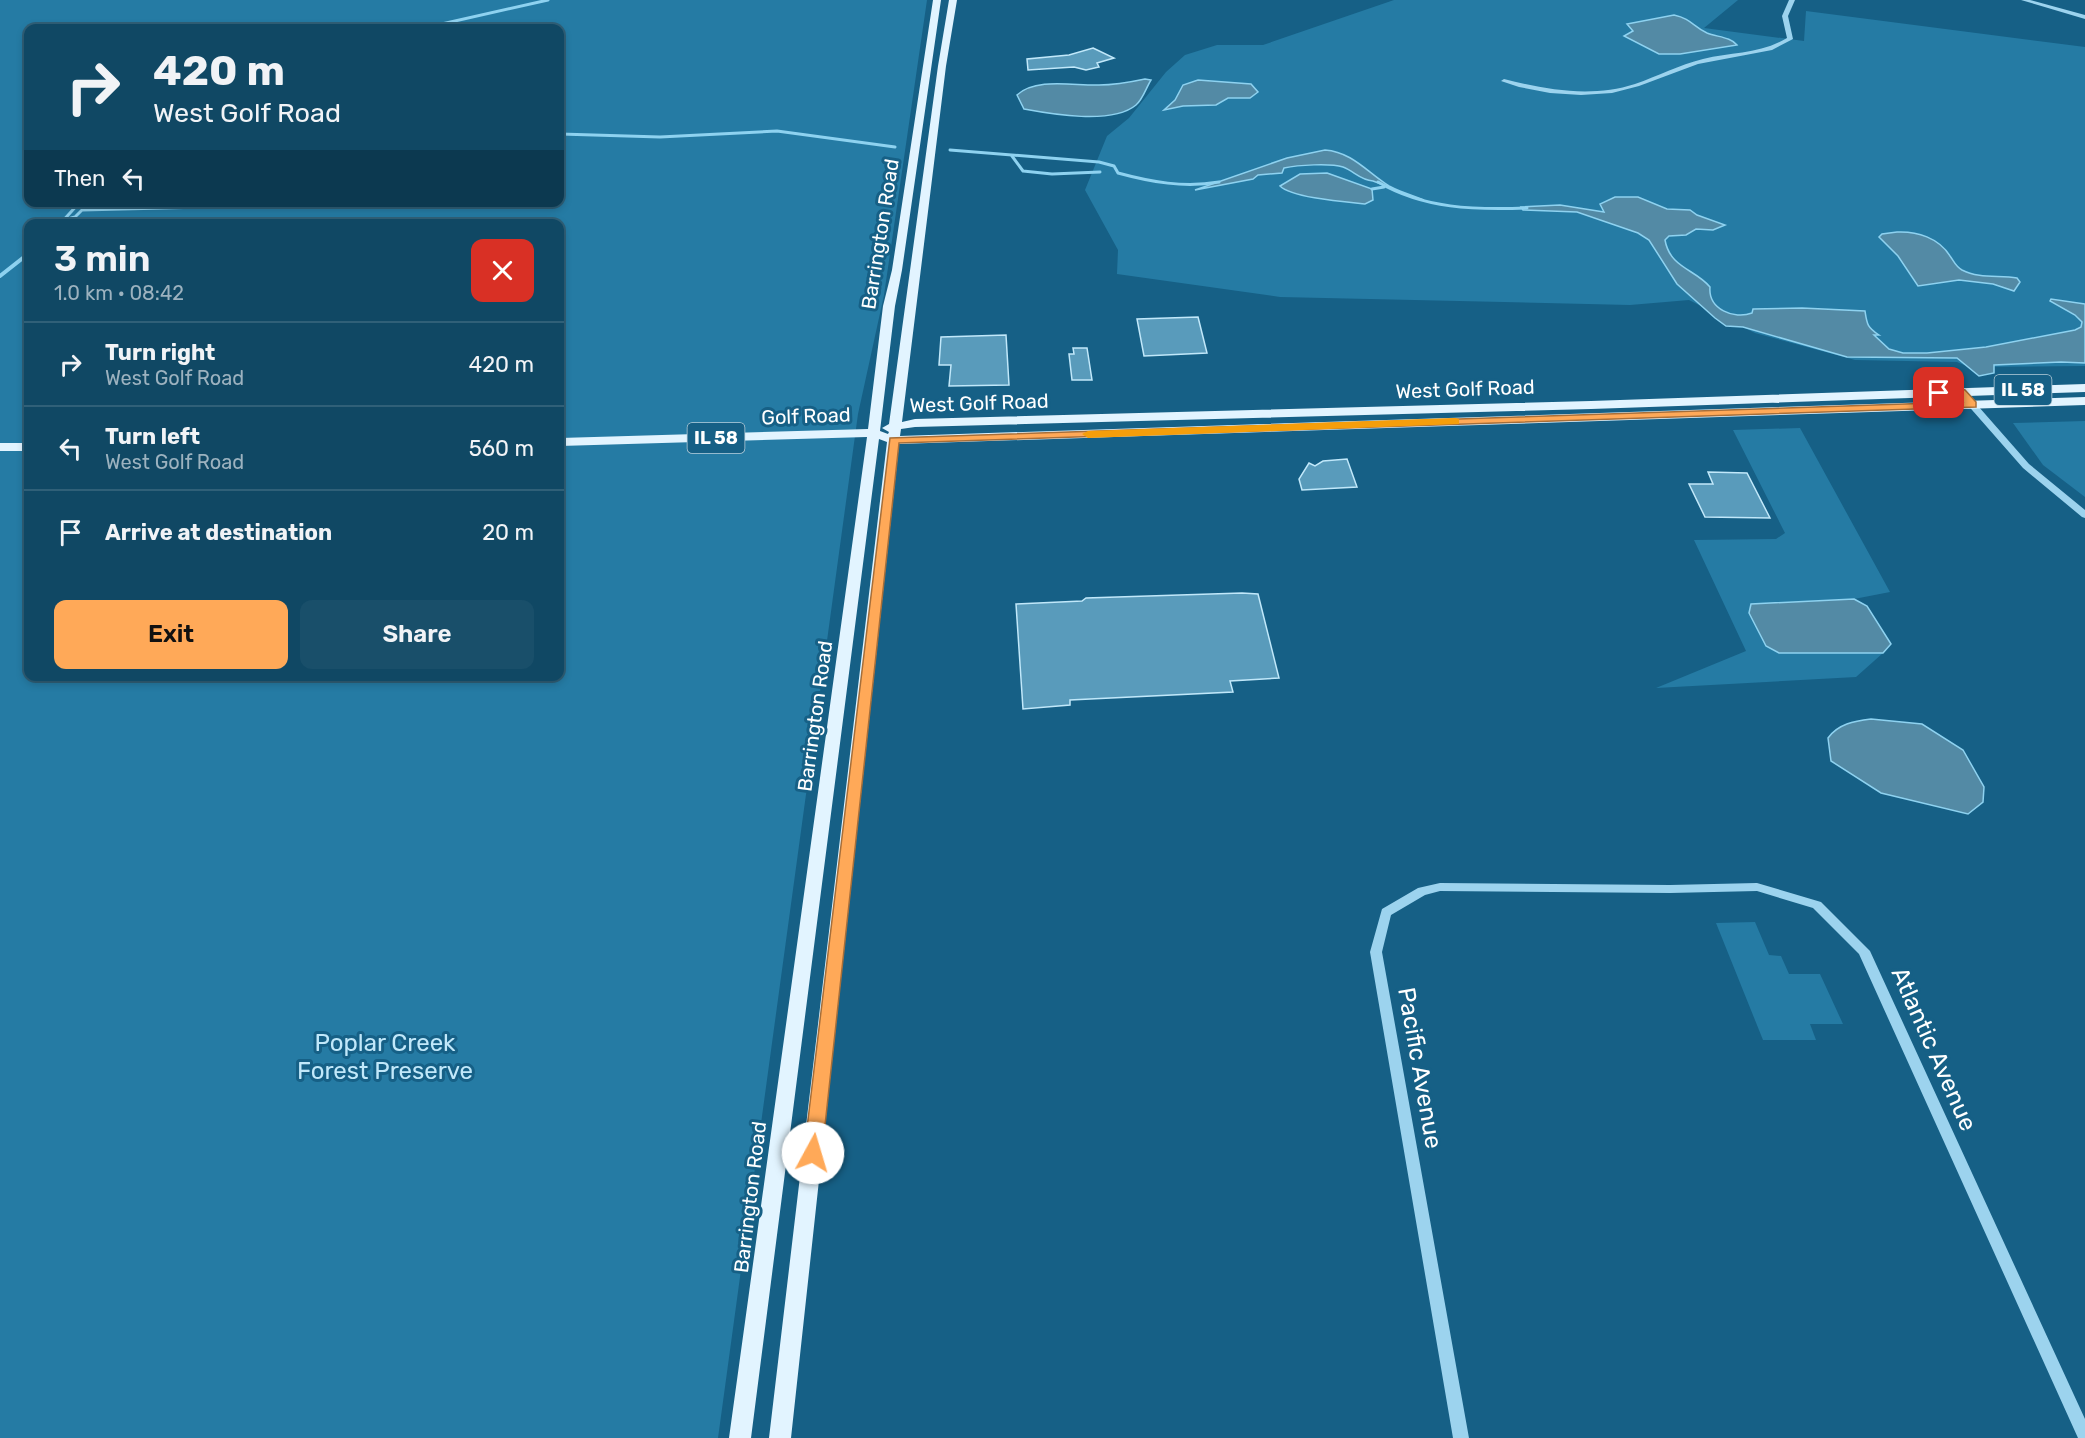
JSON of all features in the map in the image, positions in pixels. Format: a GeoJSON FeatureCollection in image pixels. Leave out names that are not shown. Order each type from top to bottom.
{"type":"FeatureCollection","features":[{"type":"Feature","properties":{"kind":"main road","name":"Barrington Road"},"geometry":{"type":"LineString","coordinates":[[740,1438],[889,306],[897,270],[937,0]]}},
{"type":"Feature","properties":{"kind":"main road","name":"Barrington Road"},"geometry":{"type":"LineString","coordinates":[[780,1438],[914,269],[953,0]]}},
{"type":"Feature","properties":{"kind":"main road","name":"West Golf Road"},"geometry":{"type":"LineString","coordinates":[[873,434],[2085,388]]}},
{"type":"Feature","properties":{"kind":"main road","name":"West Golf Road"},"geometry":{"type":"LineString","coordinates":[[895,433],[2085,401]]}},
{"type":"Feature","properties":{"kind":"main road","name":"Golf Road"},"geometry":{"type":"LineString","coordinates":[[564,442],[873,434]]}},
{"type":"Feature","properties":{"kind":"main road"},"geometry":{"type":"LineString","coordinates":[[0,447],[24,447]]}},
{"type":"Feature","properties":{"kind":"street"},"geometry":{"type":"LineString","coordinates":[[1504,81],[1552,92],[1602,92],[1628,87],[1668,70],[1697,62],[1764,52],[1779,47],[1790,39],[1785,16],[1792,0]]}},
{"type":"Feature","properties":{"kind":"street"},"geometry":{"type":"LineString","coordinates":[[2024,0],[2085,17]]}},
{"type":"Feature","properties":{"kind":"street"},"geometry":{"type":"LineString","coordinates":[[1961,392],[2026,466],[2085,515]]}},
{"type":"Feature","properties":{"kind":"street","name":"Pacific Avenue"},"geometry":{"type":"LineString","coordinates":[[1461,1438],[1377,952],[1386,912],[1422,891],[1440,887],[1589,887]]}},
{"type":"Feature","properties":{"kind":"street","name":"Atlantic Avenue"},"geometry":{"type":"LineString","coordinates":[[1589,887],[1670,889],[1757,887],[1817,905],[1864,951],[2085,1436]]}},
{"type":"Feature","properties":{"kind":"green space","name":"Poplar Creek Forest Preserve"},"geometry":{"type":"Polygon","coordinates":[[[0,0],[927,0],[884,295],[858,414],[718,1438],[0,1438],[0,0]]]}},
{"type":"Feature","properties":{"kind":"green space"},"geometry":{"type":"Polygon","coordinates":[[[1394,0],[1738,0],[1704,28],[1804,41],[1806,11],[2085,47],[2085,366],[1969,367],[1957,362],[1855,360],[1755,333],[1689,300],[1630,305],[1280,297],[1117,274],[1118,250],[1085,190],[1107,136],[1129,118],[1166,72],[1185,55],[1217,45],[1263,45],[1394,0]]]}},
{"type":"Feature","properties":{"kind":"green space"},"geometry":{"type":"Polygon","coordinates":[[[2085,421],[2085,497],[2043,465],[2013,423],[2085,421]]]}},
{"type":"Feature","properties":{"kind":"green space"},"geometry":{"type":"Polygon","coordinates":[[[1800,428],[1890,592],[1854,599],[1751,604],[1779,653],[1883,653],[1856,677],[1656,688],[1746,651],[1694,540],[1776,539],[1785,533],[1733,430],[1800,428]]]}},
{"type":"Feature","properties":{"kind":"green space"},"geometry":{"type":"Polygon","coordinates":[[[1755,922],[1769,955],[1781,956],[1789,974],[1820,974],[1843,1024],[1810,1024],[1816,1040],[1763,1040],[1716,923],[1755,922]]]}},
{"type":"Feature","properties":{"kind":"shaded area"},"geometry":{"type":"Polygon","coordinates":[[[1674,15],[1707,33],[1728,39],[1737,45],[1680,54],[1659,54],[1624,36],[1633,31],[1627,24],[1674,15]]]}},
{"type":"Feature","properties":{"kind":"shaded area"},"geometry":{"type":"Polygon","coordinates":[[[1151,80],[1138,103],[1125,111],[1112,115],[1081,116],[1024,109],[1017,95],[1025,89],[1045,84],[1105,85],[1151,80]]]}},
{"type":"Feature","properties":{"kind":"shaded area"},"geometry":{"type":"Polygon","coordinates":[[[1198,80],[1251,84],[1258,92],[1250,98],[1228,98],[1216,105],[1183,106],[1164,110],[1175,100],[1183,85],[1198,80]]]}},
{"type":"Feature","properties":{"kind":"shaded area"},"geometry":{"type":"Polygon","coordinates":[[[1325,150],[1343,154],[1397,190],[1364,179],[1343,167],[1305,165],[1284,168],[1282,173],[1258,175],[1253,179],[1195,190],[1287,158],[1325,150]]]}},
{"type":"Feature","properties":{"kind":"shaded area"},"geometry":{"type":"Polygon","coordinates":[[[1327,173],[1372,189],[1373,200],[1365,204],[1320,199],[1296,194],[1280,186],[1300,174],[1327,173]]]}},
{"type":"Feature","properties":{"kind":"shaded area"},"geometry":{"type":"Polygon","coordinates":[[[1615,197],[1638,197],[1667,209],[1690,210],[1697,215],[1725,225],[1713,230],[1696,229],[1686,235],[1669,236],[1665,240],[1672,257],[1704,281],[1710,287],[1713,301],[1730,314],[1745,315],[1752,313],[1753,309],[1802,308],[1865,311],[1868,325],[1879,335],[1874,335],[1889,349],[1903,353],[1927,353],[1986,347],[2081,327],[2082,322],[2075,315],[2050,301],[2051,299],[2085,304],[2085,363],[1994,365],[1994,373],[1979,376],[1957,358],[1847,357],[1743,327],[1726,326],[1677,284],[1649,240],[1638,233],[1577,212],[1523,210],[1521,207],[1560,205],[1604,212],[1600,204],[1615,197]]]}},
{"type":"Feature","properties":{"kind":"shaded area"},"geometry":{"type":"Polygon","coordinates":[[[1897,232],[1920,234],[1934,240],[1958,267],[1969,273],[2017,278],[2020,282],[2014,291],[1993,284],[1959,280],[1918,286],[1898,256],[1879,237],[1882,234],[1897,232]]]}},
{"type":"Feature","properties":{"kind":"shaded area"},"geometry":{"type":"Polygon","coordinates":[[[1854,599],[1867,606],[1891,644],[1883,653],[1779,653],[1766,646],[1749,613],[1751,604],[1854,599]]]}},
{"type":"Feature","properties":{"kind":"shaded area"},"geometry":{"type":"Polygon","coordinates":[[[1871,719],[1922,724],[1963,750],[1984,787],[1983,802],[1968,814],[1881,793],[1831,761],[1828,738],[1832,733],[1847,724],[1871,719]]]}},
{"type":"Feature","properties":{"kind":"building"},"geometry":{"type":"Polygon","coordinates":[[[1093,48],[1114,58],[1097,63],[1099,67],[1086,70],[1074,67],[1028,70],[1027,59],[1069,55],[1093,48]]]}},
{"type":"Feature","properties":{"kind":"building"},"geometry":{"type":"Polygon","coordinates":[[[1198,317],[1207,353],[1144,356],[1137,319],[1198,317]]]}},
{"type":"Feature","properties":{"kind":"building"},"geometry":{"type":"Polygon","coordinates":[[[1006,335],[1009,385],[949,386],[951,365],[939,365],[941,337],[1006,335]]]}},
{"type":"Feature","properties":{"kind":"building"},"geometry":{"type":"Polygon","coordinates":[[[1073,348],[1087,348],[1092,380],[1072,380],[1069,354],[1074,354],[1073,348]]]}},
{"type":"Feature","properties":{"kind":"building"},"geometry":{"type":"Polygon","coordinates":[[[1347,459],[1357,487],[1302,490],[1299,479],[1309,463],[1315,466],[1323,461],[1347,459]]]}},
{"type":"Feature","properties":{"kind":"building"},"geometry":{"type":"Polygon","coordinates":[[[1708,472],[1747,473],[1770,518],[1705,517],[1689,484],[1713,484],[1708,472]]]}},
{"type":"Feature","properties":{"kind":"building"},"geometry":{"type":"Polygon","coordinates":[[[1258,594],[1279,678],[1230,681],[1233,692],[1070,700],[1070,705],[1023,709],[1016,604],[1082,601],[1086,598],[1258,594]]]}},
{"type":"Feature","properties":{"kind":"waterway"},"geometry":{"type":"LineString","coordinates":[[442,24],[548,0]]}},
{"type":"Feature","properties":{"kind":"waterway"},"geometry":{"type":"LineString","coordinates":[[564,134],[660,137],[777,131],[895,147]]}},
{"type":"Feature","properties":{"kind":"waterway"},"geometry":{"type":"LineString","coordinates":[[950,150],[1099,162],[1114,166],[1118,173],[1168,183],[1219,182]]}},
{"type":"Feature","properties":{"kind":"waterway"},"geometry":{"type":"LineString","coordinates":[[1012,156],[1023,171],[1052,174],[1100,172]]}},
{"type":"Feature","properties":{"kind":"waterway"},"geometry":{"type":"LineString","coordinates":[[1378,182],[1395,191],[1432,203],[1469,208],[1527,208]]}},
{"type":"Feature","properties":{"kind":"waterway"},"geometry":{"type":"LineString","coordinates":[[1372,189],[1384,187]]}},
{"type":"Feature","properties":{"kind":"waterway"},"geometry":{"type":"LineString","coordinates":[[65,219],[75,207]]}},
{"type":"Feature","properties":{"kind":"waterway"},"geometry":{"type":"LineString","coordinates":[[68,219],[75,217],[82,210],[204,207]]}},
{"type":"Feature","properties":{"kind":"waterway"},"geometry":{"type":"LineString","coordinates":[[0,276],[24,257]]}},
{"type":"Feature","properties":{"kind":"slow traffic"},"geometry":{"type":"LineString","coordinates":[[1088,434],[1455,422]]}},
{"type":"Feature","properties":{"kind":"route"},"geometry":{"type":"LineString","coordinates":[[813,1153],[894,440],[1972,405],[1961,392],[1939,393]]}}]}
